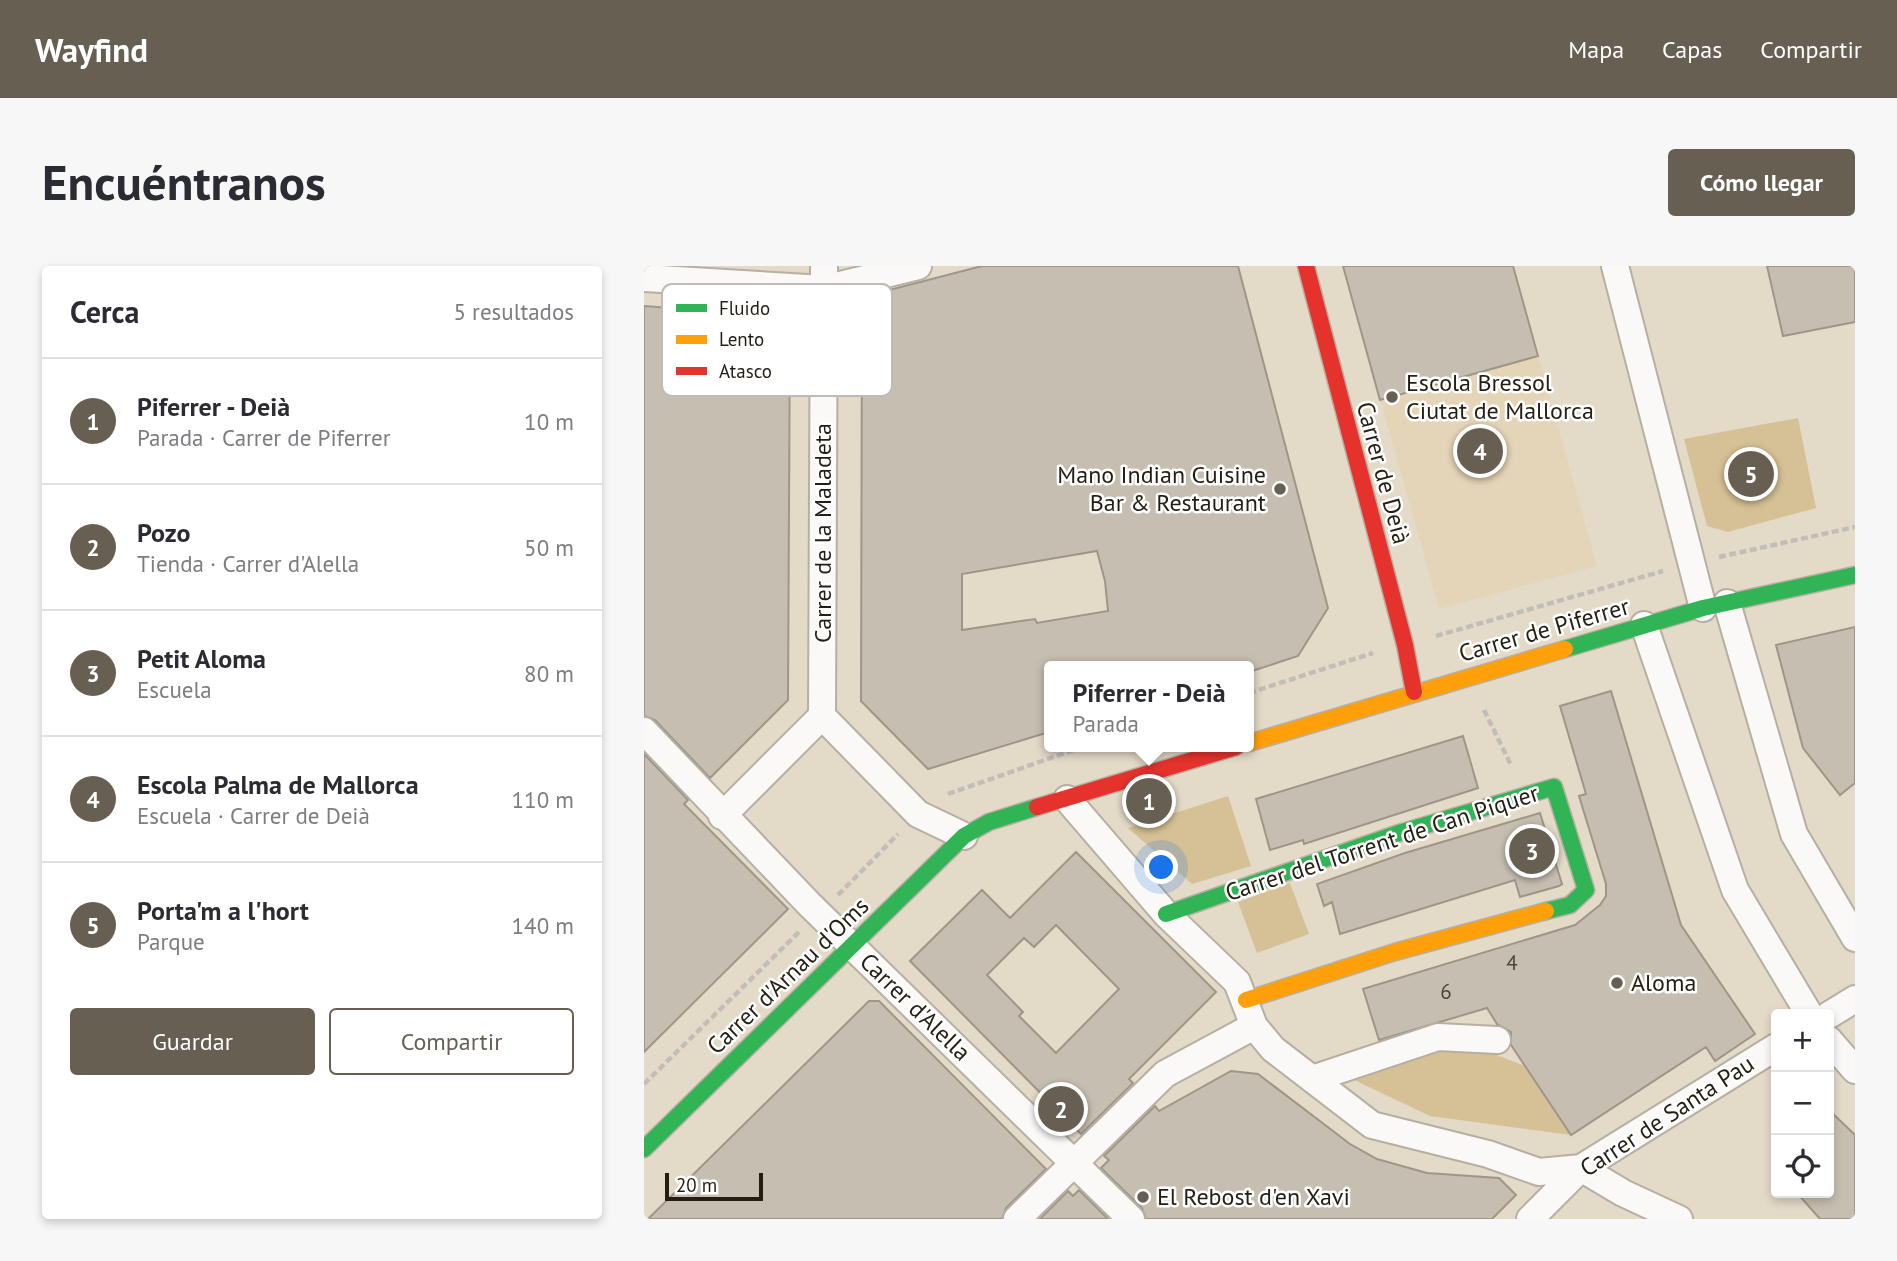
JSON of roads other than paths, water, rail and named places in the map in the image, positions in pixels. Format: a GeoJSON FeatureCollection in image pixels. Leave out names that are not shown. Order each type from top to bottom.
{"type":"FeatureCollection","features":[{"type":"Feature","properties":{"kind":"main road","name":"Carrer de Deià"},"geometry":{"type":"LineString","coordinates":[[1306,266],[1405,645],[1414,692]]}},
{"type":"Feature","properties":{"kind":"main road","name":"Carrer de Piferrer"},"geometry":{"type":"LineString","coordinates":[[1254,741],[1715,605],[1855,575]]}},
{"type":"Feature","properties":{"kind":"main road"},"geometry":{"type":"LineString","coordinates":[[964,836],[989,822],[1220,752]]}},
{"type":"Feature","properties":{"kind":"main road","name":"Carrer del Torrent de Can Piquer"},"geometry":{"type":"LineString","coordinates":[[1166,914],[1399,833],[1554,787],[1586,890],[1570,905],[1395,952],[1246,1000]]}},
{"type":"Feature","properties":{"kind":"main road","name":"Carrer d'Arnau d'Oms"},"geometry":{"type":"LineString","coordinates":[[644,1149],[964,836]]}},
{"type":"Feature","properties":{"kind":"street"},"geometry":{"type":"LineString","coordinates":[[644,278],[824,278],[918,266]]}},
{"type":"Feature","properties":{"kind":"street"},"geometry":{"type":"LineString","coordinates":[[1615,266],[1692,563],[1715,605],[1794,834],[1855,938]]}},
{"type":"Feature","properties":{"kind":"street","name":"Carrer de la Maladeta"},"geometry":{"type":"LineString","coordinates":[[822,716],[823,396]]}},
{"type":"Feature","properties":{"kind":"street"},"geometry":{"type":"LineString","coordinates":[[1644,625],[1735,890],[1806,1009]]}},
{"type":"Feature","properties":{"kind":"street"},"geometry":{"type":"LineString","coordinates":[[722,816],[822,716],[918,814],[964,836]]}},
{"type":"Feature","properties":{"kind":"street","name":"Carrer d'Alella"},"geometry":{"type":"LineString","coordinates":[[644,730],[722,816],[851,946],[1131,1219]]}},
{"type":"Feature","properties":{"kind":"street"},"geometry":{"type":"LineString","coordinates":[[1067,799],[1166,914],[1237,982],[1254,1026],[1273,1049],[1372,1125],[1488,1154],[1539,1172],[1581,1168],[1623,1193],[1679,1219]]}},
{"type":"Feature","properties":{"kind":"street"},"geometry":{"type":"LineString","coordinates":[[1834,1012],[1855,999]]}},
{"type":"Feature","properties":{"kind":"street"},"geometry":{"type":"LineString","coordinates":[[1017,1219],[1165,1074],[1254,1026]]}},
{"type":"Feature","properties":{"kind":"street"},"geometry":{"type":"LineString","coordinates":[[1312,1079],[1438,1037],[1497,1041]]}},
{"type":"Feature","properties":{"kind":"street"},"geometry":{"type":"LineString","coordinates":[[1834,1046],[1855,1070]]}},
{"type":"Feature","properties":{"kind":"street","name":"Carrer de Santa Pau"},"geometry":{"type":"LineString","coordinates":[[1530,1219],[1581,1168],[1771,1049]]}},
{"type":"Feature","properties":{"kind":"place","name":"Escola Bressol Ciutat de Mallorca"},"geometry":{"type":"Point","coordinates":[1392,397]}},
{"type":"Feature","properties":{"kind":"place","name":"Escola Palma de Mallorca"},"geometry":{"type":"Point","coordinates":[1480,451]}},
{"type":"Feature","properties":{"kind":"place","name":"Porta'm a l'hort"},"geometry":{"type":"Point","coordinates":[1751,474]}},
{"type":"Feature","properties":{"kind":"place","name":"Mano Indian Cuisine Bar & Restaurant"},"geometry":{"type":"Point","coordinates":[1280,489]}},
{"type":"Feature","properties":{"kind":"place","name":"Piferrer - Deià"},"geometry":{"type":"Point","coordinates":[1149,801]}},
{"type":"Feature","properties":{"kind":"place","name":"Petit Aloma"},"geometry":{"type":"Point","coordinates":[1532,851]}},
{"type":"Feature","properties":{"kind":"place","name":"Aloma"},"geometry":{"type":"Point","coordinates":[1617,983]}},
{"type":"Feature","properties":{"kind":"place","name":"Pozo"},"geometry":{"type":"Point","coordinates":[1061,1109]}},
{"type":"Feature","properties":{"kind":"place","name":"El Rebost d'en Xavi"},"geometry":{"type":"Point","coordinates":[1143,1197]}}]}
